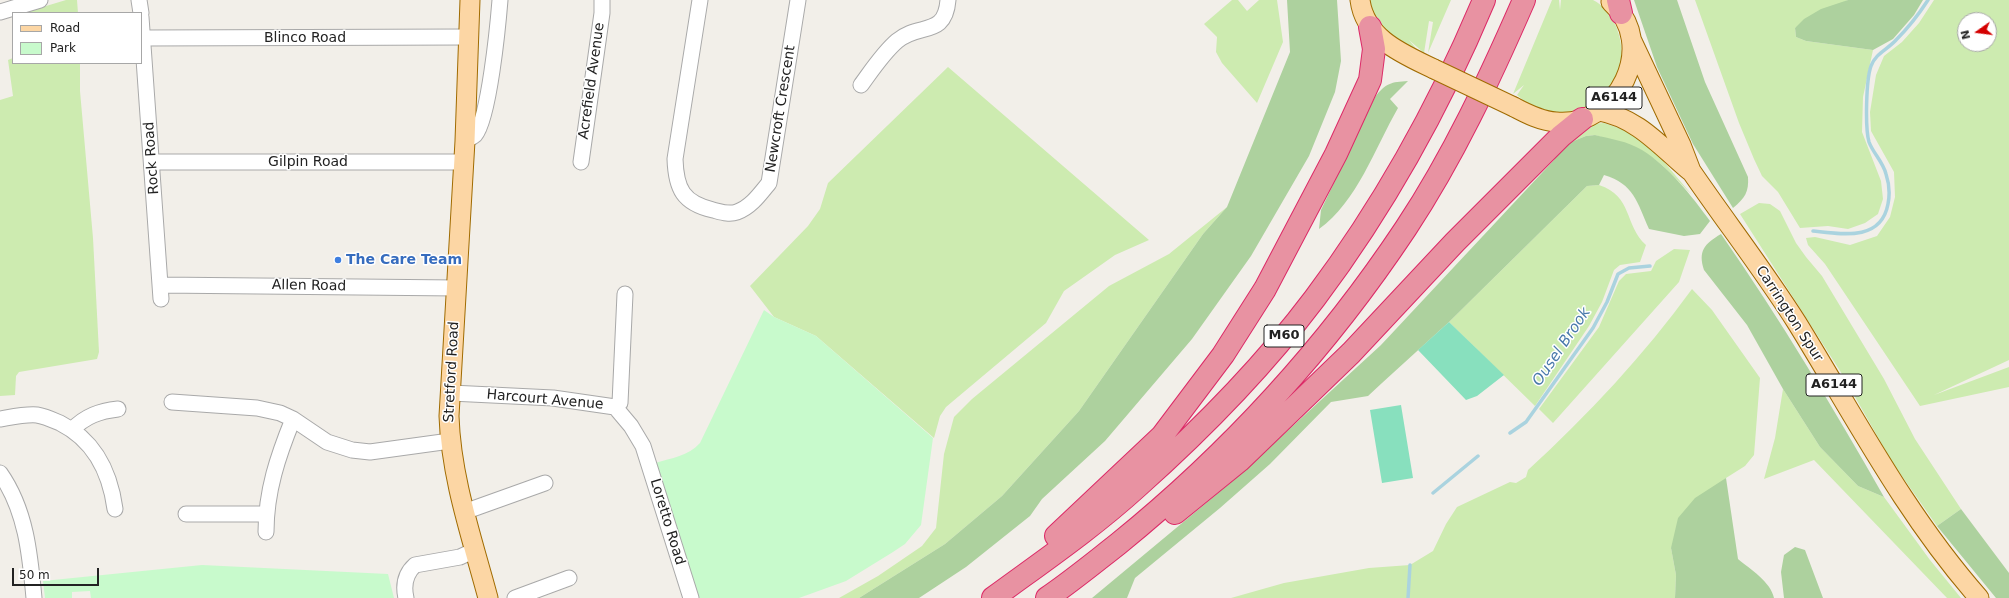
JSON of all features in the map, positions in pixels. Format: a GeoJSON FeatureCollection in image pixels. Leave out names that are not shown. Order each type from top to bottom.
{"type":"FeatureCollection","features":[{"type":"Feature","properties":{"kind":"highway","name":"M60"},"geometry":{"type":"LineString","coordinates":[[993,598],[1071,541],[1136,488],[1210,417],[1262,362],[1315,298],[1363,228],[1403,165],[1431,114],[1463,49],[1484,0]]}},
{"type":"Feature","properties":{"kind":"highway","name":"M60"},"geometry":{"type":"LineString","coordinates":[[1047,598],[1157,512],[1228,444],[1317,349],[1406,228],[1448,158],[1494,68],[1524,0]]}},
{"type":"Feature","properties":{"kind":"highway","name":"M60"},"geometry":{"type":"LineString","coordinates":[[978,598],[1045,546],[1162,436],[1223,355],[1269,282],[1336,154],[1367,87],[1370,80],[1374,49],[1370,27]]}},
{"type":"Feature","properties":{"kind":"highway","name":"M60"},"geometry":{"type":"LineString","coordinates":[[1068,583],[1123,556],[1239,461],[1351,353],[1455,242],[1561,136],[1590,115]]}},
{"type":"Feature","properties":{"kind":"main road","name":"Stretford Road"},"geometry":{"type":"LineString","coordinates":[[470,0],[457,288],[449,416],[450,440],[464,512],[488,598]]}},
{"type":"Feature","properties":{"kind":"main road","name":"A6144"},"geometry":{"type":"LineString","coordinates":[[1360,0],[1364,15],[1370,27],[1381,40],[1393,49],[1526,114],[1557,122],[1590,115],[1620,91],[1628,74],[1632,57],[1632,41],[1629,31],[1616,4]]}},
{"type":"Feature","properties":{"kind":"main road","name":"Carrington Spur"},"geometry":{"type":"LineString","coordinates":[[1632,41],[1691,171],[1796,322],[1891,481],[1934,542],[1979,598]]}},
{"type":"Feature","properties":{"kind":"main road","name":"Carrington Spur"},"geometry":{"type":"LineString","coordinates":[[1590,115],[1620,116],[1653,136],[1669,153],[1691,171]]}},
{"type":"Feature","properties":{"kind":"street"},"geometry":{"type":"LineString","coordinates":[[0,5],[19,0]]}},
{"type":"Feature","properties":{"kind":"street"},"geometry":{"type":"LineString","coordinates":[[0,12],[40,0]]}},
{"type":"Feature","properties":{"kind":"street"},"geometry":{"type":"LineString","coordinates":[[139,0],[141,12]]}},
{"type":"Feature","properties":{"kind":"street"},"geometry":{"type":"LineString","coordinates":[[470,0],[477,0]]}},
{"type":"Feature","properties":{"kind":"street"},"geometry":{"type":"LineString","coordinates":[[464,141],[475,136],[479,128],[487,98],[497,33],[500,0]]}},
{"type":"Feature","properties":{"kind":"street","name":"Acrefield Avenue"},"geometry":{"type":"LineString","coordinates":[[581,162],[602,14],[602,0]]}},
{"type":"Feature","properties":{"kind":"street","name":"Newcroft Crescent"},"geometry":{"type":"LineString","coordinates":[[700,0],[675,159],[676,172],[678,183],[685,196],[697,206],[729,214],[738,212],[749,205],[768,183],[798,0]]}},
{"type":"Feature","properties":{"kind":"street"},"geometry":{"type":"LineString","coordinates":[[861,85],[897,41],[905,35],[935,25],[943,20],[947,12],[948,0]]}},
{"type":"Feature","properties":{"kind":"street","name":"Rock Road"},"geometry":{"type":"LineString","coordinates":[[142,28],[161,292]]}},
{"type":"Feature","properties":{"kind":"street","name":"Blinco Road"},"geometry":{"type":"LineString","coordinates":[[143,38],[468,37]]}},
{"type":"Feature","properties":{"kind":"street","name":"Gilpin Road"},"geometry":{"type":"LineString","coordinates":[[152,162],[463,162]]}},
{"type":"Feature","properties":{"kind":"street","name":"Allen Road"},"geometry":{"type":"LineString","coordinates":[[161,292],[457,288]]}},
{"type":"Feature","properties":{"kind":"street"},"geometry":{"type":"LineString","coordinates":[[615,407],[620,403],[625,294]]}},
{"type":"Feature","properties":{"kind":"street","name":"Harcourt Avenue"},"geometry":{"type":"LineString","coordinates":[[451,393],[553,398],[615,407],[632,426],[643,446]]}},
{"type":"Feature","properties":{"kind":"street"},"geometry":{"type":"LineString","coordinates":[[172,402],[257,408],[280,413],[293,419],[327,442],[352,450],[370,452],[450,440]]}},
{"type":"Feature","properties":{"kind":"street"},"geometry":{"type":"LineString","coordinates":[[72,430],[80,422],[90,416],[100,412],[118,409]]}},
{"type":"Feature","properties":{"kind":"street"},"geometry":{"type":"LineString","coordinates":[[0,419],[38,415],[72,430],[96,454],[107,474],[112,490],[115,509]]}},
{"type":"Feature","properties":{"kind":"street"},"geometry":{"type":"LineString","coordinates":[[266,532],[266,514],[273,473],[293,419]]}},
{"type":"Feature","properties":{"kind":"street","name":"Loretto Road"},"geometry":{"type":"LineString","coordinates":[[643,446],[691,598]]}},
{"type":"Feature","properties":{"kind":"street"},"geometry":{"type":"LineString","coordinates":[[0,473],[13,496],[23,522],[29,548],[34,598]]}},
{"type":"Feature","properties":{"kind":"street"},"geometry":{"type":"LineString","coordinates":[[464,512],[545,483]]}},
{"type":"Feature","properties":{"kind":"street"},"geometry":{"type":"LineString","coordinates":[[186,514],[266,514]]}},
{"type":"Feature","properties":{"kind":"street"},"geometry":{"type":"LineString","coordinates":[[406,598],[405,582],[409,570],[415,565],[460,557],[475,550]]}},
{"type":"Feature","properties":{"kind":"street"},"geometry":{"type":"LineString","coordinates":[[515,598],[570,578]]}},
{"type":"Feature","properties":{"kind":"green space"},"geometry":{"type":"Polygon","coordinates":[[[66,0],[77,0],[78,12],[26,12],[66,0]]]}},
{"type":"Feature","properties":{"kind":"green space"},"geometry":{"type":"Polygon","coordinates":[[[1232,0],[1238,0],[1247,11],[1259,0],[1277,0],[1283,42],[1257,103],[1222,63],[1216,52],[1217,37],[1204,24],[1232,0]]]}},
{"type":"Feature","properties":{"kind":"green space"},"geometry":{"type":"Polygon","coordinates":[[[1287,0],[1337,0],[1341,61],[1335,92],[1309,156],[1251,256],[1192,339],[1105,441],[1042,499],[1030,516],[966,567],[919,598],[859,598],[945,544],[1002,496],[1079,411],[1203,234],[1227,207],[1290,52],[1287,0]]]}},
{"type":"Feature","properties":{"kind":"green space"},"geometry":{"type":"Polygon","coordinates":[[[1370,0],[1451,0],[1428,53],[1433,22],[1429,21],[1424,53],[1409,40],[1420,53],[1395,38],[1382,26],[1377,19],[1370,0]]]}},
{"type":"Feature","properties":{"kind":"green space"},"geometry":{"type":"Polygon","coordinates":[[[1552,0],[1559,0],[1560,10],[1561,0],[1593,0],[1603,7],[1609,14],[1615,24],[1620,38],[1622,53],[1620,66],[1616,79],[1609,91],[1600,100],[1588,107],[1573,112],[1553,112],[1522,102],[1523,100],[1517,95],[1524,85],[1513,94],[1552,0]]]}},
{"type":"Feature","properties":{"kind":"green space"},"geometry":{"type":"Polygon","coordinates":[[[1634,0],[1677,0],[1705,82],[1748,177],[1747,191],[1741,201],[1733,208],[1693,144],[1657,67],[1634,0]]]}},
{"type":"Feature","properties":{"kind":"green space"},"geometry":{"type":"Polygon","coordinates":[[[1695,0],[1848,0],[1795,28],[1796,37],[1806,41],[1873,50],[1863,97],[1862,132],[1881,181],[1883,199],[1878,214],[1865,223],[1848,229],[1828,226],[1800,228],[1778,192],[1762,176],[1754,159],[1739,123],[1695,0]]]}},
{"type":"Feature","properties":{"kind":"green space"},"geometry":{"type":"Polygon","coordinates":[[[1848,0],[1923,0],[1914,15],[1893,39],[1873,50],[1806,41],[1796,37],[1795,28],[1804,19],[1821,9],[1848,0]]]}},
{"type":"Feature","properties":{"kind":"green space"},"geometry":{"type":"Polygon","coordinates":[[[1934,0],[2009,0],[2009,360],[1934,395],[2009,367],[2009,387],[1920,406],[1825,264],[1808,245],[1806,238],[1815,237],[1850,245],[1877,236],[1890,217],[1895,197],[1894,172],[1871,131],[1870,112],[1876,75],[1884,56],[1902,42],[1919,23],[1934,0]]]}},
{"type":"Feature","properties":{"kind":"green space"},"geometry":{"type":"Polygon","coordinates":[[[12,58],[12,64],[80,64],[80,91],[93,238],[99,352],[97,359],[19,372],[16,376],[15,395],[0,396],[0,100],[13,96],[8,60],[12,58]]]}},
{"type":"Feature","properties":{"kind":"green space"},"geometry":{"type":"Polygon","coordinates":[[[948,67],[1149,240],[1115,255],[1064,291],[1046,323],[946,407],[940,416],[934,438],[816,336],[774,317],[750,286],[808,226],[820,209],[828,183],[948,67]]]}},
{"type":"Feature","properties":{"kind":"green space"},"geometry":{"type":"Polygon","coordinates":[[[1408,81],[1390,99],[1398,108],[1355,189],[1332,218],[1319,229],[1321,210],[1375,97],[1389,84],[1408,81]]]}},
{"type":"Feature","properties":{"kind":"green space"},"geometry":{"type":"Polygon","coordinates":[[[1604,123],[1633,133],[1659,156],[1692,195],[1662,165],[1641,150],[1595,135],[1586,136],[1561,146],[1589,124],[1604,123]]]}},
{"type":"Feature","properties":{"kind":"green space"},"geometry":{"type":"Polygon","coordinates":[[[1595,135],[1631,144],[1652,157],[1670,173],[1710,221],[1700,234],[1684,236],[1649,229],[1637,202],[1628,189],[1622,183],[1604,175],[1599,185],[1587,186],[1449,322],[1368,396],[1331,402],[1270,464],[1220,508],[1135,578],[1127,598],[1092,598],[1235,479],[1381,345],[1554,160],[1561,146],[1586,136],[1595,135]]]}},
{"type":"Feature","properties":{"kind":"green space"},"geometry":{"type":"Polygon","coordinates":[[[1599,185],[1618,196],[1634,229],[1646,245],[1640,262],[1620,265],[1614,270],[1602,302],[1589,326],[1535,406],[1449,322],[1587,186],[1599,185]]]}},
{"type":"Feature","properties":{"kind":"green space"},"geometry":{"type":"Polygon","coordinates":[[[1759,203],[1770,204],[1780,211],[1796,243],[1822,276],[1884,379],[1915,439],[1961,509],[1937,526],[1892,462],[1842,374],[1740,214],[1759,203]]]}},
{"type":"Feature","properties":{"kind":"green space"},"geometry":{"type":"Polygon","coordinates":[[[1227,207],[1203,234],[1079,411],[1002,496],[945,544],[859,598],[839,598],[878,576],[922,546],[936,528],[944,454],[954,417],[972,399],[1109,286],[1169,254],[1227,207]]]}},
{"type":"Feature","properties":{"kind":"green space"},"geometry":{"type":"Polygon","coordinates":[[[1721,234],[1806,364],[1884,497],[1858,486],[1820,447],[1783,389],[1747,325],[1704,270],[1702,253],[1710,241],[1721,234]]]}},
{"type":"Feature","properties":{"kind":"green space"},"geometry":{"type":"Polygon","coordinates":[[[1674,249],[1690,250],[1679,282],[1553,423],[1539,409],[1599,327],[1619,281],[1626,274],[1651,271],[1656,261],[1674,249]]]}},
{"type":"Feature","properties":{"kind":"green space"},"geometry":{"type":"Polygon","coordinates":[[[1692,289],[1712,310],[1760,378],[1754,455],[1745,466],[1726,478],[1671,548],[1676,575],[1675,598],[1231,598],[1284,583],[1369,568],[1410,565],[1433,551],[1446,524],[1457,507],[1510,482],[1516,483],[1526,477],[1528,470],[1594,406],[1635,361],[1692,289]]]}},
{"type":"Feature","properties":{"kind":"green space"},"geometry":{"type":"Polygon","coordinates":[[[764,310],[774,317],[816,336],[933,438],[921,525],[905,544],[846,581],[799,598],[699,598],[655,463],[685,454],[700,443],[764,310]]]}},
{"type":"Feature","properties":{"kind":"green space"},"geometry":{"type":"Polygon","coordinates":[[[1449,322],[1504,375],[1477,396],[1466,400],[1418,350],[1449,322]]]}},
{"type":"Feature","properties":{"kind":"green space"},"geometry":{"type":"Polygon","coordinates":[[[1783,389],[1820,447],[1858,486],[1884,497],[1930,560],[1961,598],[1947,598],[1814,460],[1764,479],[1775,438],[1783,389]]]}},
{"type":"Feature","properties":{"kind":"green space"},"geometry":{"type":"Polygon","coordinates":[[[1401,405],[1413,478],[1382,483],[1370,410],[1401,405]]]}},
{"type":"Feature","properties":{"kind":"green space"},"geometry":{"type":"Polygon","coordinates":[[[1726,478],[1738,559],[1764,581],[1772,592],[1774,598],[1675,598],[1676,575],[1671,548],[1678,518],[1695,498],[1726,478]]]}},
{"type":"Feature","properties":{"kind":"green space"},"geometry":{"type":"Polygon","coordinates":[[[1961,509],[2009,573],[2009,598],[1996,598],[1937,526],[1961,509]]]}},
{"type":"Feature","properties":{"kind":"green space"},"geometry":{"type":"Polygon","coordinates":[[[1795,547],[1805,550],[1823,598],[1784,598],[1781,572],[1784,555],[1795,547]]]}},
{"type":"Feature","properties":{"kind":"green space"},"geometry":{"type":"Polygon","coordinates":[[[202,565],[388,574],[394,598],[91,598],[90,591],[72,592],[72,598],[45,598],[43,581],[202,565]]]}},
{"type":"Feature","properties":{"kind":"waterway","name":"Ousel Brook"},"geometry":{"type":"LineString","coordinates":[[1813,231],[1847,234],[1858,233],[1869,230],[1877,225],[1884,216],[1889,200],[1888,181],[1885,170],[1869,142],[1867,126],[1869,73],[1876,58],[1905,31],[1928,0]]}},
{"type":"Feature","properties":{"kind":"waterway","name":"Ousel Brook"},"geometry":{"type":"LineString","coordinates":[[1510,433],[1526,422],[1593,328],[1607,302],[1618,274],[1629,268],[1650,266]]}},
{"type":"Feature","properties":{"kind":"waterway","name":"Ousel Brook"},"geometry":{"type":"LineString","coordinates":[[1433,493],[1478,456]]}},
{"type":"Feature","properties":{"kind":"waterway","name":"Ousel Brook"},"geometry":{"type":"LineString","coordinates":[[1408,598],[1410,565]]}},
{"type":"Feature","properties":{"kind":"place","name":"The Care Team"},"geometry":{"type":"Point","coordinates":[338,260]}}]}
